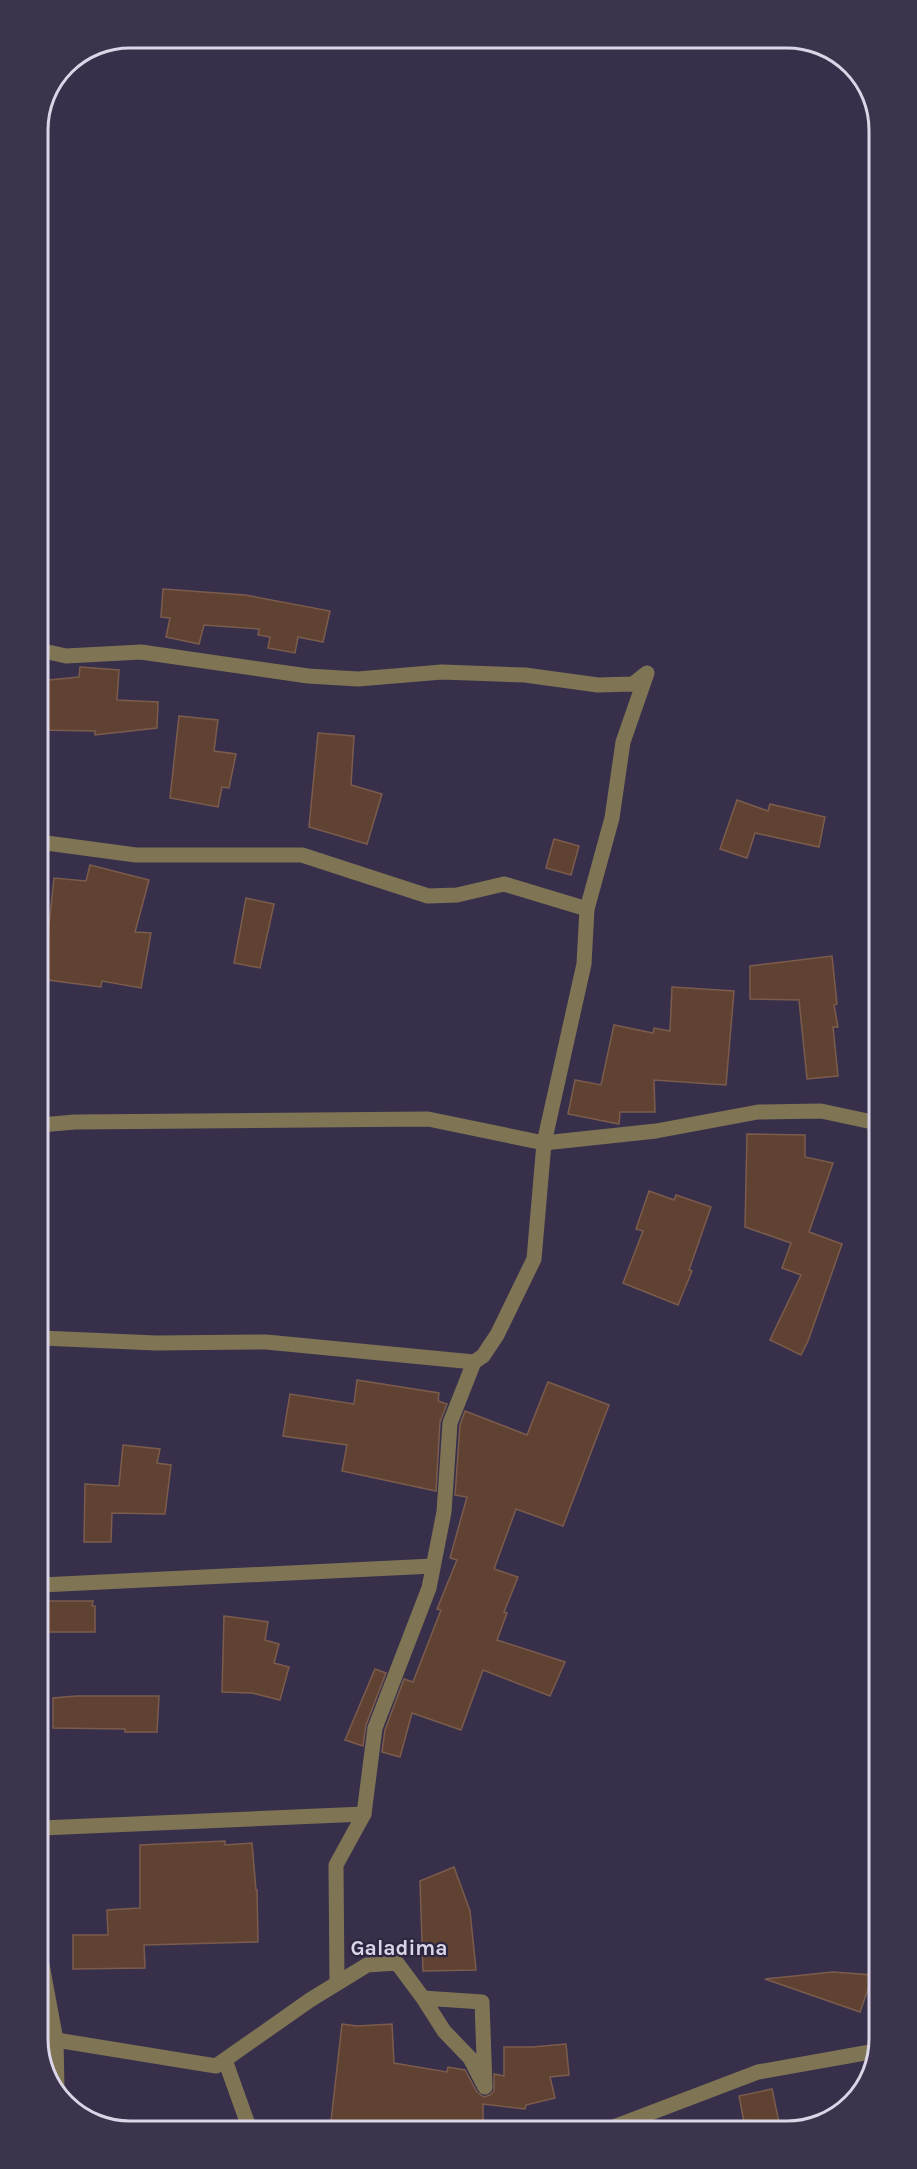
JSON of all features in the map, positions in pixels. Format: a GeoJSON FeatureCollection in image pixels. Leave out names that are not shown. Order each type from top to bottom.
{"type":"FeatureCollection","features":[{"type":"Feature","properties":{"kind":"street"},"geometry":{"type":"LineString","coordinates":[[48,652],[66,656],[141,652],[308,676],[358,679],[442,672],[525,675],[598,685],[633,684],[647,673],[623,741],[612,818],[587,909],[584,964],[544,1143],[534,1259],[497,1335],[483,1356],[474,1362],[450,1423],[444,1512],[429,1588],[375,1728],[364,1814],[336,1864],[337,1983]]}},
{"type":"Feature","properties":{"kind":"street"},"geometry":{"type":"LineString","coordinates":[[48,843],[136,855],[302,855],[428,896],[457,896],[504,884],[587,909]]}},
{"type":"Feature","properties":{"kind":"street"},"geometry":{"type":"LineString","coordinates":[[48,1124],[75,1122],[428,1119],[544,1143],[656,1131],[758,1112],[821,1111],[869,1121]]}},
{"type":"Feature","properties":{"kind":"street"},"geometry":{"type":"LineString","coordinates":[[48,1338],[156,1343],[266,1342],[474,1362]]}},
{"type":"Feature","properties":{"kind":"street"},"geometry":{"type":"LineString","coordinates":[[48,1584],[433,1566]]}},
{"type":"Feature","properties":{"kind":"street"},"geometry":{"type":"LineString","coordinates":[[48,1828],[364,1814]]}},
{"type":"Feature","properties":{"kind":"street"},"geometry":{"type":"LineString","coordinates":[[54,2069],[49,2041],[216,2066],[337,1983],[368,1965],[396,1964],[423,1998],[444,2031],[470,2058],[485,2087],[482,2002],[423,1998]]}},
{"type":"Feature","properties":{"kind":"street"},"geometry":{"type":"LineString","coordinates":[[629,2121],[758,2072],[867,2053]]}},
{"type":"Feature","properties":{"kind":"street"},"geometry":{"type":"LineString","coordinates":[[225,2060],[247,2121]]}},
{"type":"Feature","properties":{"kind":"building"},"geometry":{"type":"Polygon","coordinates":[[[163,589],[245,595],[330,611],[323,642],[298,637],[295,653],[268,648],[270,637],[258,635],[259,629],[204,625],[199,644],[166,637],[170,618],[161,617],[163,589]]]}},
{"type":"Feature","properties":{"kind":"building"},"geometry":{"type":"Polygon","coordinates":[[[80,667],[119,670],[117,700],[158,702],[157,728],[95,735],[95,731],[48,730],[48,680],[79,677],[80,667]]]}},
{"type":"Feature","properties":{"kind":"building"},"geometry":{"type":"Polygon","coordinates":[[[179,716],[218,720],[214,751],[236,754],[229,788],[222,787],[218,807],[170,798],[179,716]]]}},
{"type":"Feature","properties":{"kind":"building"},"geometry":{"type":"Polygon","coordinates":[[[318,733],[354,736],[351,785],[382,794],[367,844],[309,827],[318,733]]]}},
{"type":"Feature","properties":{"kind":"building"},"geometry":{"type":"Polygon","coordinates":[[[737,800],[768,811],[770,804],[825,817],[819,847],[755,833],[747,858],[720,849],[737,800]]]}},
{"type":"Feature","properties":{"kind":"building"},"geometry":{"type":"Polygon","coordinates":[[[554,839],[579,846],[571,875],[546,868],[554,839]]]}},
{"type":"Feature","properties":{"kind":"building"},"geometry":{"type":"Polygon","coordinates":[[[90,865],[149,880],[135,932],[151,933],[141,988],[102,981],[101,987],[48,980],[48,935],[54,878],[86,881],[90,865]]]}},
{"type":"Feature","properties":{"kind":"building"},"geometry":{"type":"Polygon","coordinates":[[[246,898],[274,904],[260,968],[234,963],[246,898]]]}},
{"type":"Feature","properties":{"kind":"building"},"geometry":{"type":"Polygon","coordinates":[[[832,956],[837,1004],[834,1005],[838,1027],[833,1027],[838,1076],[807,1079],[799,1000],[750,999],[750,966],[832,956]]]}},
{"type":"Feature","properties":{"kind":"building"},"geometry":{"type":"Polygon","coordinates":[[[672,987],[734,991],[726,1085],[654,1080],[655,1112],[620,1112],[619,1124],[568,1114],[575,1080],[601,1085],[614,1025],[653,1033],[654,1028],[670,1031],[672,987]]]}},
{"type":"Feature","properties":{"kind":"building"},"geometry":{"type":"Polygon","coordinates":[[[747,1134],[805,1135],[805,1157],[833,1163],[809,1232],[842,1244],[801,1355],[770,1340],[801,1275],[782,1268],[791,1243],[745,1227],[747,1134]]]}},
{"type":"Feature","properties":{"kind":"building"},"geometry":{"type":"Polygon","coordinates":[[[649,1191],[674,1200],[676,1195],[711,1207],[689,1270],[692,1271],[678,1305],[623,1283],[643,1231],[636,1229],[649,1191]]]}},
{"type":"Feature","properties":{"kind":"building"},"geometry":{"type":"Polygon","coordinates":[[[357,1380],[439,1393],[438,1401],[447,1404],[440,1422],[436,1491],[342,1471],[347,1445],[283,1436],[290,1394],[354,1404],[357,1380]]]}},
{"type":"Feature","properties":{"kind":"building"},"geometry":{"type":"Polygon","coordinates":[[[548,1382],[609,1405],[563,1526],[516,1509],[494,1569],[518,1577],[504,1612],[507,1613],[497,1640],[565,1662],[550,1696],[483,1670],[461,1730],[412,1713],[400,1757],[382,1752],[385,1730],[404,1679],[413,1682],[441,1610],[437,1609],[457,1560],[450,1558],[467,1497],[455,1495],[460,1425],[465,1411],[527,1435],[548,1382]]]}},
{"type":"Feature","properties":{"kind":"building"},"geometry":{"type":"Polygon","coordinates":[[[123,1445],[160,1449],[157,1463],[171,1465],[165,1514],[112,1513],[111,1542],[84,1542],[85,1484],[119,1486],[123,1445]]]}},
{"type":"Feature","properties":{"kind":"building"},"geometry":{"type":"Polygon","coordinates":[[[48,1601],[93,1601],[95,1632],[48,1632],[48,1601]]]}},
{"type":"Feature","properties":{"kind":"building"},"geometry":{"type":"Polygon","coordinates":[[[224,1616],[268,1622],[265,1640],[279,1644],[274,1663],[289,1667],[280,1700],[252,1693],[222,1692],[224,1616]]]}},
{"type":"Feature","properties":{"kind":"building"},"geometry":{"type":"Polygon","coordinates":[[[375,1669],[386,1673],[366,1725],[363,1746],[345,1740],[375,1669]]]}},
{"type":"Feature","properties":{"kind":"building"},"geometry":{"type":"Polygon","coordinates":[[[159,1696],[157,1732],[53,1728],[53,1698],[159,1696]]]}},
{"type":"Feature","properties":{"kind":"building"},"geometry":{"type":"Polygon","coordinates":[[[225,1841],[225,1845],[252,1843],[257,1890],[258,1942],[144,1945],[145,1968],[73,1969],[73,1935],[108,1935],[107,1910],[140,1908],[140,1845],[225,1841]]]}},
{"type":"Feature","properties":{"kind":"building"},"geometry":{"type":"Polygon","coordinates":[[[454,1867],[470,1911],[476,1970],[423,1971],[420,1881],[454,1867]]]}},
{"type":"Feature","properties":{"kind":"building"},"geometry":{"type":"Polygon","coordinates":[[[833,1972],[869,1975],[869,1986],[860,2012],[765,1979],[833,1972]]]}},
{"type":"Feature","properties":{"kind":"building"},"geometry":{"type":"Polygon","coordinates":[[[342,2024],[357,2026],[392,2024],[394,2063],[447,2072],[448,2067],[465,2070],[477,2092],[484,2097],[494,2091],[494,2074],[504,2076],[504,2047],[566,2044],[569,2075],[550,2077],[555,2098],[526,2105],[525,2109],[483,2104],[483,2121],[331,2121],[342,2024]]]}},
{"type":"Feature","properties":{"kind":"building"},"geometry":{"type":"Polygon","coordinates":[[[772,2089],[779,2121],[744,2121],[739,2096],[772,2089]]]}},
{"type":"Feature","properties":{"kind":"district","name":"Galadima"},"geometry":{"type":"Point","coordinates":[399,1948]}}]}
